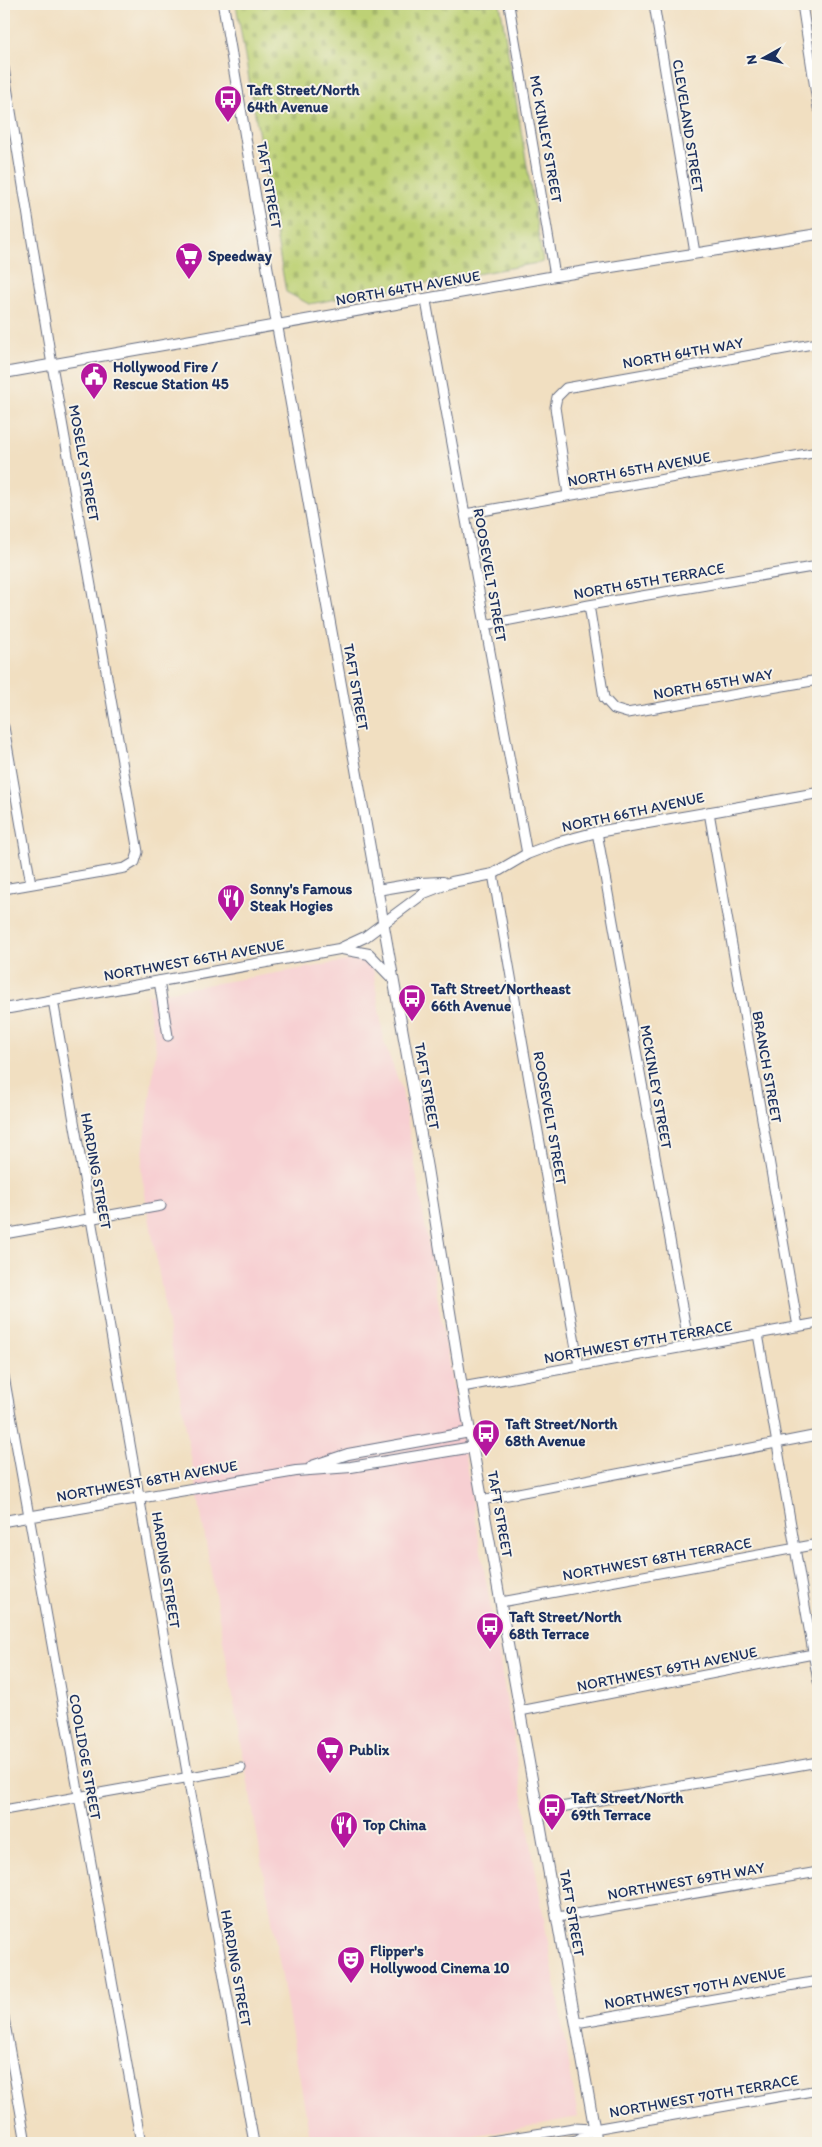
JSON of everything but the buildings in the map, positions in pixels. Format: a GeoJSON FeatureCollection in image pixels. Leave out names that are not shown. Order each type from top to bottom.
{"type":"FeatureCollection","features":[{"type":"Feature","properties":{"kind":"street","name":"TAFT STREET"},"geometry":{"type":"LineString","coordinates":[[223,4],[277,325],[426,1168],[462,1387],[597,2143]]}},
{"type":"Feature","properties":{"kind":"street","name":"CLEVELAND STREET"},"geometry":{"type":"LineString","coordinates":[[654,4],[695,253]]}},
{"type":"Feature","properties":{"kind":"street"},"geometry":{"type":"LineString","coordinates":[[802,4],[818,108]]}},
{"type":"Feature","properties":{"kind":"street","name":"MC KINLEY STREET"},"geometry":{"type":"LineString","coordinates":[[510,5],[555,276]]}},
{"type":"Feature","properties":{"kind":"street","name":"MOSELEY STREET"},"geometry":{"type":"LineString","coordinates":[[4,68],[52,365],[138,852],[135,862],[125,868],[32,884]]}},
{"type":"Feature","properties":{"kind":"street","name":"NORTH 64TH AVENUE"},"geometry":{"type":"LineString","coordinates":[[4,373],[426,301],[555,276],[818,234]]}},
{"type":"Feature","properties":{"kind":"street","name":"ROOSEVELT STREET"},"geometry":{"type":"LineString","coordinates":[[426,301],[527,854]]}},
{"type":"Feature","properties":{"kind":"street","name":"NORTH 64TH WAY"},"geometry":{"type":"LineString","coordinates":[[568,495],[555,407],[557,397],[566,388],[818,342]]}},
{"type":"Feature","properties":{"kind":"street","name":"NORTH 65TH AVENUE"},"geometry":{"type":"LineString","coordinates":[[465,514],[818,452]]}},
{"type":"Feature","properties":{"kind":"street","name":"NORTH 65TH TERRACE"},"geometry":{"type":"LineString","coordinates":[[485,626],[589,605],[818,566]]}},
{"type":"Feature","properties":{"kind":"street","name":"NORTH 65TH WAY"},"geometry":{"type":"LineString","coordinates":[[589,605],[604,698],[614,709],[627,714],[818,680]]}},
{"type":"Feature","properties":{"kind":"street"},"geometry":{"type":"LineString","coordinates":[[4,727],[32,884],[4,889]]}},
{"type":"Feature","properties":{"kind":"street","name":"NORTH 66TH AVENUE"},"geometry":{"type":"LineString","coordinates":[[383,925],[424,893],[452,882],[493,874],[527,854],[556,843],[597,832],[818,794]]}},
{"type":"Feature","properties":{"kind":"street","name":"BRANCH STREET"},"geometry":{"type":"LineString","coordinates":[[709,812],[798,1326]]}},
{"type":"Feature","properties":{"kind":"street","name":"MCKINLEY STREET"},"geometry":{"type":"LineString","coordinates":[[597,832],[689,1346]]}},
{"type":"Feature","properties":{"kind":"street","name":"ROOSEVELT STREET"},"geometry":{"type":"LineString","coordinates":[[493,874],[579,1366]]}},
{"type":"Feature","properties":{"kind":"street"},"geometry":{"type":"LineString","coordinates":[[377,890],[419,883],[452,882]]}},
{"type":"Feature","properties":{"kind":"street","name":"NORTHWEST 66TH AVENUE"},"geometry":{"type":"LineString","coordinates":[[4,1009],[340,948],[365,937],[383,925]]}},
{"type":"Feature","properties":{"kind":"street"},"geometry":{"type":"LineString","coordinates":[[340,948],[370,954],[393,980]]}},
{"type":"Feature","properties":{"kind":"street"},"geometry":{"type":"LineString","coordinates":[[159,981],[168,1036]]}},
{"type":"Feature","properties":{"kind":"street","name":"HARDING STREET"},"geometry":{"type":"LineString","coordinates":[[53,1000],[188,1778],[254,2143]]}},
{"type":"Feature","properties":{"kind":"street"},"geometry":{"type":"LineString","coordinates":[[4,1234],[161,1206]]}},
{"type":"Feature","properties":{"kind":"street","name":"NORTHWEST 67TH TERRACE"},"geometry":{"type":"LineString","coordinates":[[462,1387],[818,1323]]}},
{"type":"Feature","properties":{"kind":"street"},"geometry":{"type":"LineString","coordinates":[[758,1334],[795,1548],[816,1654],[818,1681]]}},
{"type":"Feature","properties":{"kind":"street","name":"COOLIDGE STREET"},"geometry":{"type":"LineString","coordinates":[[4,1376],[141,2143]]}},
{"type":"Feature","properties":{"kind":"street","name":"NORTHWEST 68TH AVENUE"},"geometry":{"type":"LineString","coordinates":[[296,1471],[348,1454],[470,1432]]}},
{"type":"Feature","properties":{"kind":"street"},"geometry":{"type":"LineString","coordinates":[[482,1500],[818,1435]]}},
{"type":"Feature","properties":{"kind":"street","name":"NORTHWEST 68TH AVENUE"},"geometry":{"type":"LineString","coordinates":[[4,1521],[296,1471],[351,1467],[473,1447]]}},
{"type":"Feature","properties":{"kind":"street","name":"NORTHWEST 68TH TERRACE"},"geometry":{"type":"LineString","coordinates":[[501,1602],[818,1544]]}},
{"type":"Feature","properties":{"kind":"street","name":"NORTHWEST 69TH AVENUE"},"geometry":{"type":"LineString","coordinates":[[520,1711],[816,1654]]}},
{"type":"Feature","properties":{"kind":"street"},"geometry":{"type":"LineString","coordinates":[[538,1811],[818,1762]]}},
{"type":"Feature","properties":{"kind":"street"},"geometry":{"type":"LineString","coordinates":[[4,1810],[241,1768]]}},
{"type":"Feature","properties":{"kind":"street","name":"NORTHWEST 69TH WAY"},"geometry":{"type":"LineString","coordinates":[[558,1917],[818,1872]]}},
{"type":"Feature","properties":{"kind":"street","name":"NORTHWEST 70TH AVENUE"},"geometry":{"type":"LineString","coordinates":[[576,2023],[818,1981]]}},
{"type":"Feature","properties":{"kind":"street"},"geometry":{"type":"LineString","coordinates":[[4,2018],[26,2143]]}},
{"type":"Feature","properties":{"kind":"street","name":"NORTHWEST 70TH TERRACE"},"geometry":{"type":"LineString","coordinates":[[594,2129],[818,2090]]}},
{"type":"Feature","properties":{"kind":"street"},"geometry":{"type":"LineString","coordinates":[[478,2143],[574,2128],[594,2129]]}},
{"type":"Feature","properties":{"kind":"street"},"geometry":{"type":"LineString","coordinates":[[560,2143],[577,2140],[594,2129]]}},
{"type":"Feature","properties":{"kind":"shaded area"},"geometry":{"type":"Polygon","coordinates":[[[358,959],[373,968],[384,1042],[402,1090],[578,2117],[441,2143],[311,2143],[141,1171],[156,1049],[147,995],[358,959]]]}},
{"type":"Feature","properties":{"kind":"green space"},"geometry":{"type":"Polygon","coordinates":[[[236,4],[500,4],[543,262],[309,304],[286,292],[236,4]]]}},
{"type":"Feature","properties":{"kind":"place","name":"Taft Street/North 64th Avenue"},"geometry":{"type":"Point","coordinates":[228,123]}},
{"type":"Feature","properties":{"kind":"place","name":"Speedway"},"geometry":{"type":"Point","coordinates":[189,280]}},
{"type":"Feature","properties":{"kind":"place","name":"Hollywood Fire / Rescue Station 45"},"geometry":{"type":"Point","coordinates":[94,400]}},
{"type":"Feature","properties":{"kind":"place","name":"Sonny's Famous Steak Hogies"},"geometry":{"type":"Point","coordinates":[231,922]}},
{"type":"Feature","properties":{"kind":"place","name":"Taft Street/Northeast 66th Avenue"},"geometry":{"type":"Point","coordinates":[412,1022]}},
{"type":"Feature","properties":{"kind":"place","name":"Taft Street/North 68th Avenue"},"geometry":{"type":"Point","coordinates":[486,1457]}},
{"type":"Feature","properties":{"kind":"place","name":"Taft Street/North 68th Terrace"},"geometry":{"type":"Point","coordinates":[490,1650]}},
{"type":"Feature","properties":{"kind":"place","name":"Publix"},"geometry":{"type":"Point","coordinates":[330,1774]}},
{"type":"Feature","properties":{"kind":"place","name":"Taft Street/North 69th Terrace"},"geometry":{"type":"Point","coordinates":[552,1831]}},
{"type":"Feature","properties":{"kind":"place","name":"Top China"},"geometry":{"type":"Point","coordinates":[344,1849]}},
{"type":"Feature","properties":{"kind":"place","name":"Flipper's Hollywood Cinema 10"},"geometry":{"type":"Point","coordinates":[351,1984]}}]}
